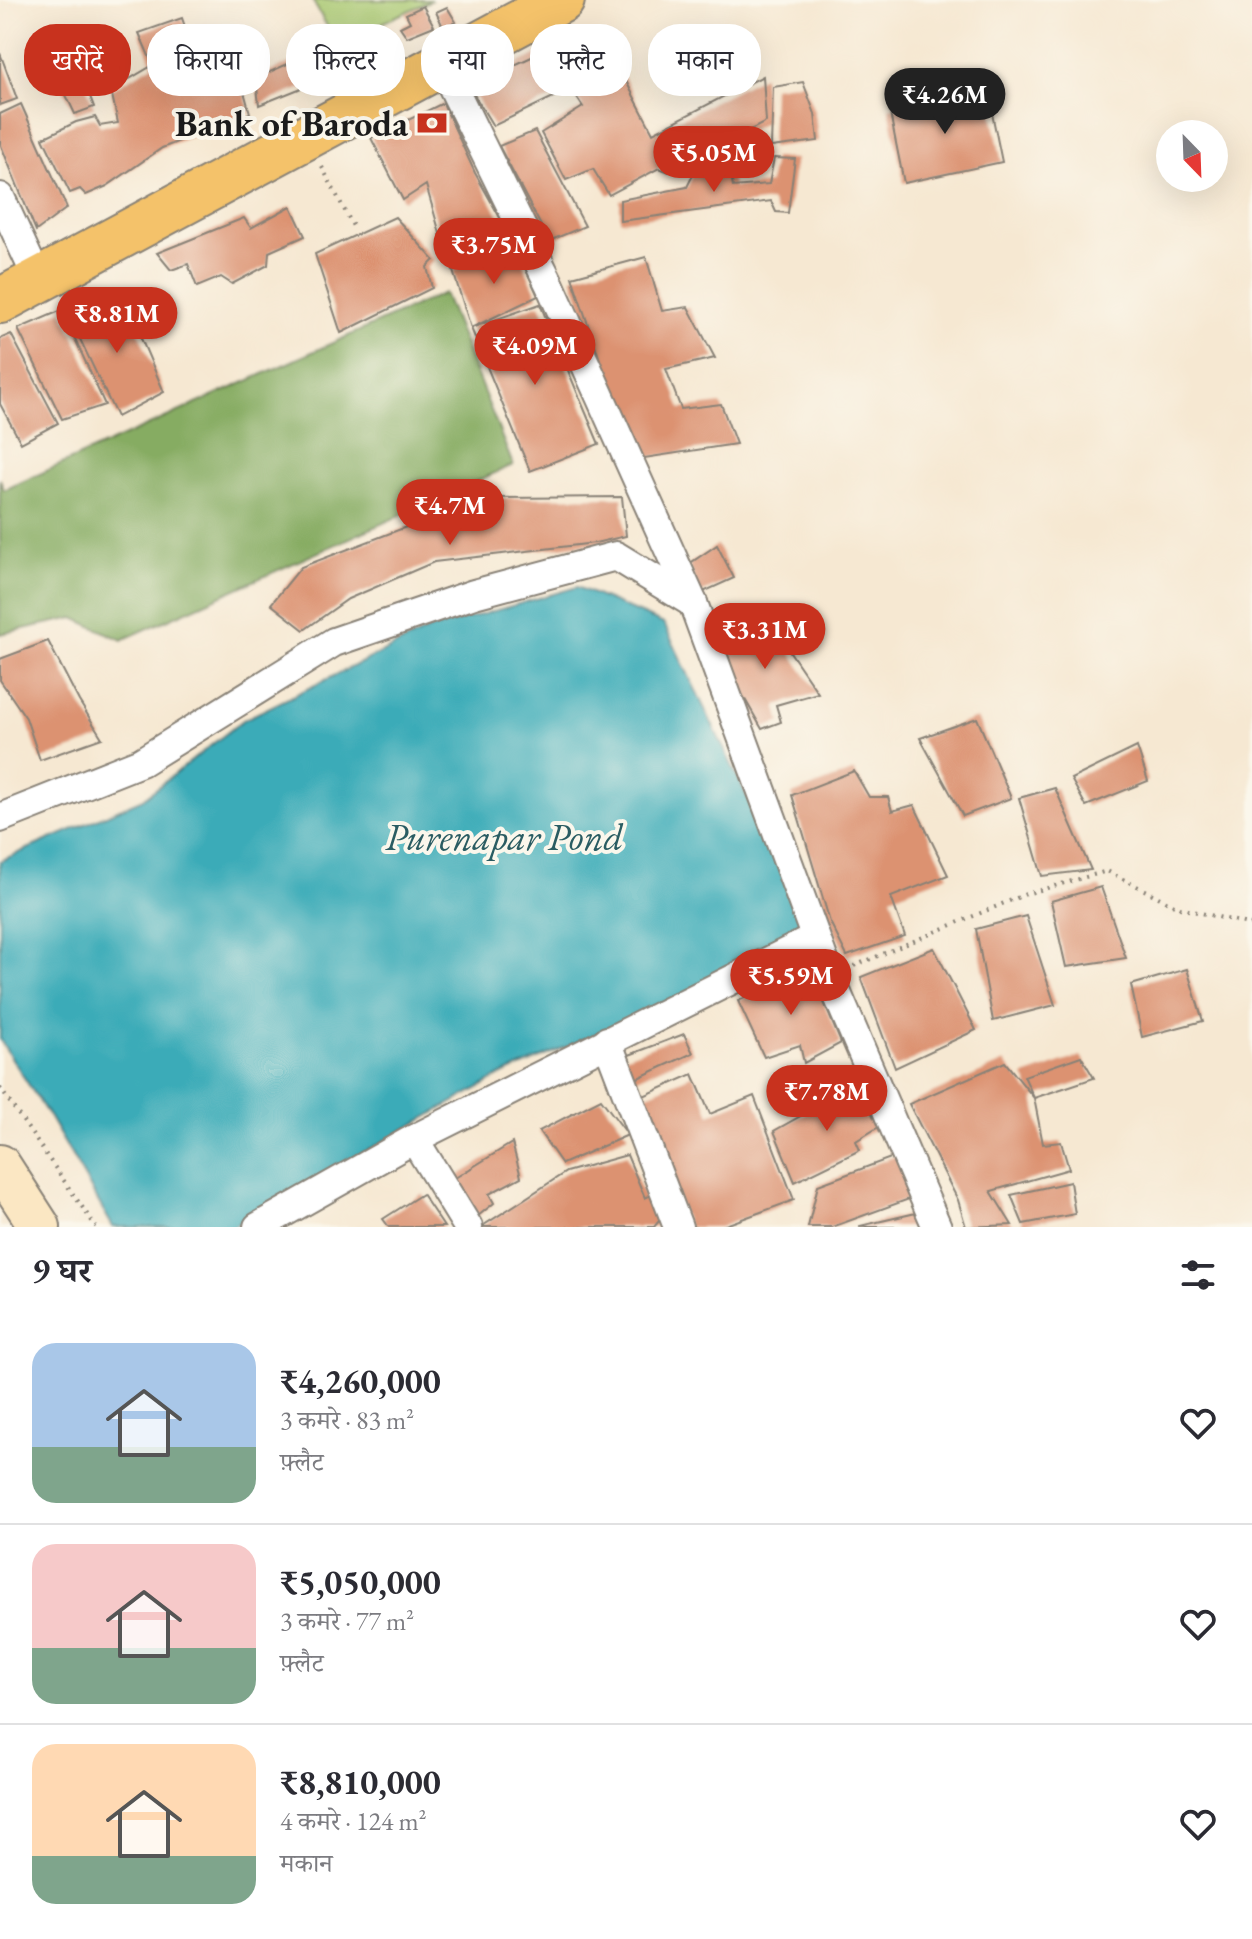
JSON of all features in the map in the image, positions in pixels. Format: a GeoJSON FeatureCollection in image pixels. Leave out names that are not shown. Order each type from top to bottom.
{"type":"FeatureCollection","features":[{"type":"Feature","properties":{"kind":"main road"},"geometry":{"type":"LineString","coordinates":[[514,25],[562,0]]}},
{"type":"Feature","properties":{"kind":"main road"},"geometry":{"type":"LineString","coordinates":[[0,301],[421,74]]}},
{"type":"Feature","properties":{"kind":"main road"},"geometry":{"type":"LineString","coordinates":[[0,1165],[40,1227]]}},
{"type":"Feature","properties":{"kind":"street"},"geometry":{"type":"LineString","coordinates":[[457,96],[549,283],[693,603],[830,977],[937,1227]]}},
{"type":"Feature","properties":{"kind":"street"},"geometry":{"type":"LineString","coordinates":[[0,197],[39,282]]}},
{"type":"Feature","properties":{"kind":"street"},"geometry":{"type":"LineString","coordinates":[[0,818],[141,762],[334,642],[474,594],[616,556],[693,603]]}},
{"type":"Feature","properties":{"kind":"street"},"geometry":{"type":"LineString","coordinates":[[258,1227],[414,1139],[815,938]]}},
{"type":"Feature","properties":{"kind":"street"},"geometry":{"type":"LineString","coordinates":[[607,1041],[678,1227]]}},
{"type":"Feature","properties":{"kind":"street"},"geometry":{"type":"LineString","coordinates":[[414,1139],[468,1227]]}},
{"type":"Feature","properties":{"kind":"path"},"geometry":{"type":"LineString","coordinates":[[307,136],[354,228]]}},
{"type":"Feature","properties":{"kind":"path"},"geometry":{"type":"LineString","coordinates":[[830,977],[1026,894],[1107,871],[1180,908],[1252,925]]}},
{"type":"Feature","properties":{"kind":"path"},"geometry":{"type":"LineString","coordinates":[[0,1088],[96,1227]]}},
{"type":"Feature","properties":{"kind":"green space"},"geometry":{"type":"Polygon","coordinates":[[[312,0],[432,0],[379,24],[326,24],[312,0]]]}},
{"type":"Feature","properties":{"kind":"green space"},"geometry":{"type":"Polygon","coordinates":[[[444,293],[513,465],[122,640],[74,618],[0,634],[0,479],[4,490],[444,293]]]}},
{"type":"Feature","properties":{"kind":"water","name":"Purenapar Pond"},"geometry":{"type":"Polygon","coordinates":[[[577,587],[664,624],[815,938],[502,1075],[232,1227],[113,1227],[50,1118],[0,1040],[0,861],[143,799],[243,720],[428,630],[577,587]]]}},
{"type":"Feature","properties":{"kind":"building"},"geometry":{"type":"Polygon","coordinates":[[[423,6],[433,24],[421,24],[421,31],[407,37],[405,24],[410,22],[406,14],[423,6]]]}},
{"type":"Feature","properties":{"kind":"building"},"geometry":{"type":"Polygon","coordinates":[[[447,7],[456,22],[442,24],[436,12],[447,7]]]}},
{"type":"Feature","properties":{"kind":"building"},"geometry":{"type":"Polygon","coordinates":[[[182,18],[184,24],[165,24],[182,18]]]}},
{"type":"Feature","properties":{"kind":"building"},"geometry":{"type":"Polygon","coordinates":[[[147,30],[147,51],[139,33],[147,30]]]}},
{"type":"Feature","properties":{"kind":"building"},"geometry":{"type":"Polygon","coordinates":[[[0,53],[17,99],[0,105],[0,53]]]}},
{"type":"Feature","properties":{"kind":"building"},"geometry":{"type":"Polygon","coordinates":[[[530,58],[530,96],[556,96],[493,126],[475,96],[514,96],[514,65],[530,58]]]}},
{"type":"Feature","properties":{"kind":"building"},"geometry":{"type":"Polygon","coordinates":[[[286,65],[286,94],[259,105],[258,96],[270,96],[270,72],[286,65]]]}},
{"type":"Feature","properties":{"kind":"building"},"geometry":{"type":"Polygon","coordinates":[[[147,69],[147,96],[245,96],[250,113],[162,148],[107,186],[86,195],[80,189],[70,193],[43,138],[76,122],[95,117],[100,126],[118,123],[112,96],[131,96],[131,78],[147,69]]]}},
{"type":"Feature","properties":{"kind":"building"},"geometry":{"type":"Polygon","coordinates":[[[763,76],[766,122],[669,172],[659,168],[609,195],[593,169],[566,180],[541,133],[583,107],[576,96],[632,96],[632,93],[653,133],[724,96],[761,96],[763,76]]]}},
{"type":"Feature","properties":{"kind":"building"},"geometry":{"type":"Polygon","coordinates":[[[803,82],[815,114],[818,141],[771,147],[773,87],[803,82]]]}},
{"type":"Feature","properties":{"kind":"building"},"geometry":{"type":"Polygon","coordinates":[[[987,89],[1002,162],[904,183],[889,108],[987,89]]]}},
{"type":"Feature","properties":{"kind":"building"},"geometry":{"type":"Polygon","coordinates":[[[66,96],[90,96],[94,107],[75,114],[66,96]]]}},
{"type":"Feature","properties":{"kind":"building"},"geometry":{"type":"Polygon","coordinates":[[[443,103],[475,173],[508,232],[448,261],[426,185],[403,200],[371,138],[443,103]]]}},
{"type":"Feature","properties":{"kind":"building"},"geometry":{"type":"Polygon","coordinates":[[[21,104],[67,208],[36,231],[0,143],[0,114],[21,104]]]}},
{"type":"Feature","properties":{"kind":"building"},"geometry":{"type":"Polygon","coordinates":[[[535,131],[585,226],[549,241],[499,146],[535,131]]]}},
{"type":"Feature","properties":{"kind":"building"},"geometry":{"type":"Polygon","coordinates":[[[774,158],[795,159],[788,213],[776,212],[771,201],[620,221],[620,200],[687,187],[696,169],[730,168],[733,187],[769,184],[774,158]]]}},
{"type":"Feature","properties":{"kind":"building"},"geometry":{"type":"Polygon","coordinates":[[[291,206],[305,236],[269,252],[268,265],[232,284],[221,277],[197,287],[188,264],[171,270],[157,253],[244,218],[251,228],[291,206]]]}},
{"type":"Feature","properties":{"kind":"building"},"geometry":{"type":"Polygon","coordinates":[[[395,217],[434,260],[427,267],[432,288],[341,333],[315,254],[395,217]]]}},
{"type":"Feature","properties":{"kind":"building"},"geometry":{"type":"Polygon","coordinates":[[[515,245],[538,296],[471,328],[453,271],[515,245]]]}},
{"type":"Feature","properties":{"kind":"building"},"geometry":{"type":"Polygon","coordinates":[[[646,257],[662,311],[688,307],[715,358],[666,369],[681,409],[721,404],[736,444],[638,459],[572,277],[646,257]]]}},
{"type":"Feature","properties":{"kind":"building"},"geometry":{"type":"Polygon","coordinates":[[[105,297],[131,315],[164,392],[117,417],[69,316],[105,297]]]}},
{"type":"Feature","properties":{"kind":"building"},"geometry":{"type":"Polygon","coordinates":[[[540,304],[599,444],[530,471],[471,328],[540,304]]]}},
{"type":"Feature","properties":{"kind":"building"},"geometry":{"type":"Polygon","coordinates":[[[62,310],[105,405],[62,419],[18,329],[62,310]]]}},
{"type":"Feature","properties":{"kind":"building"},"geometry":{"type":"Polygon","coordinates":[[[11,334],[58,423],[21,443],[0,404],[0,339],[11,334]]]}},
{"type":"Feature","properties":{"kind":"building"},"geometry":{"type":"Polygon","coordinates":[[[622,497],[626,536],[595,543],[434,562],[348,599],[304,630],[271,604],[301,567],[492,498],[622,497]]]}},
{"type":"Feature","properties":{"kind":"building"},"geometry":{"type":"Polygon","coordinates":[[[717,545],[734,578],[699,594],[689,564],[717,545]]]}},
{"type":"Feature","properties":{"kind":"building"},"geometry":{"type":"Polygon","coordinates":[[[769,621],[818,693],[776,705],[781,722],[762,729],[722,659],[723,637],[769,621]]]}},
{"type":"Feature","properties":{"kind":"building"},"geometry":{"type":"Polygon","coordinates":[[[48,641],[102,738],[40,760],[26,718],[0,680],[0,659],[48,641]]]}},
{"type":"Feature","properties":{"kind":"building"},"geometry":{"type":"Polygon","coordinates":[[[977,718],[1011,798],[963,816],[920,738],[977,718]]]}},
{"type":"Feature","properties":{"kind":"building"},"geometry":{"type":"Polygon","coordinates":[[[1137,747],[1148,781],[1086,806],[1071,779],[1137,747]]]}},
{"type":"Feature","properties":{"kind":"building"},"geometry":{"type":"Polygon","coordinates":[[[854,771],[869,797],[888,797],[892,811],[914,805],[948,875],[891,897],[905,936],[847,956],[830,922],[792,795],[854,771]]]}},
{"type":"Feature","properties":{"kind":"building"},"geometry":{"type":"Polygon","coordinates":[[[1055,788],[1091,870],[1042,876],[1019,798],[1055,788]]]}},
{"type":"Feature","properties":{"kind":"building"},"geometry":{"type":"Polygon","coordinates":[[[1101,887],[1126,958],[1066,967],[1051,901],[1101,887]]]}},
{"type":"Feature","properties":{"kind":"building"},"geometry":{"type":"Polygon","coordinates":[[[1026,916],[1055,1005],[993,1021],[976,929],[1026,916]]]}},
{"type":"Feature","properties":{"kind":"building"},"geometry":{"type":"Polygon","coordinates":[[[934,948],[976,1030],[895,1068],[861,977],[934,948]]]}},
{"type":"Feature","properties":{"kind":"building"},"geometry":{"type":"Polygon","coordinates":[[[809,967],[841,1043],[804,1063],[800,1045],[764,1057],[738,1001],[809,967]]]}},
{"type":"Feature","properties":{"kind":"building"},"geometry":{"type":"Polygon","coordinates":[[[1187,969],[1203,1021],[1142,1037],[1131,985],[1187,969]]]}},
{"type":"Feature","properties":{"kind":"building"},"geometry":{"type":"Polygon","coordinates":[[[684,1034],[693,1053],[629,1082],[624,1057],[684,1034]]]}},
{"type":"Feature","properties":{"kind":"building"},"geometry":{"type":"Polygon","coordinates":[[[1081,1056],[1094,1078],[1034,1098],[1024,1076],[1081,1056]]]}},
{"type":"Feature","properties":{"kind":"building"},"geometry":{"type":"Polygon","coordinates":[[[1005,1062],[1034,1098],[1043,1144],[1061,1142],[1069,1169],[991,1191],[1012,1225],[966,1227],[958,1200],[909,1104],[1005,1062]]]}},
{"type":"Feature","properties":{"kind":"building"},"geometry":{"type":"Polygon","coordinates":[[[693,1074],[710,1114],[754,1096],[794,1200],[720,1227],[688,1227],[641,1097],[693,1074]]]}},
{"type":"Feature","properties":{"kind":"building"},"geometry":{"type":"Polygon","coordinates":[[[858,1084],[882,1125],[856,1141],[860,1150],[795,1182],[774,1131],[858,1084]]]}},
{"type":"Feature","properties":{"kind":"building"},"geometry":{"type":"Polygon","coordinates":[[[601,1099],[628,1135],[562,1164],[539,1131],[601,1099]]]}},
{"type":"Feature","properties":{"kind":"building"},"geometry":{"type":"Polygon","coordinates":[[[512,1143],[521,1177],[489,1194],[494,1203],[478,1216],[455,1178],[512,1143]]]}},
{"type":"Feature","properties":{"kind":"building"},"geometry":{"type":"Polygon","coordinates":[[[627,1155],[645,1198],[655,1193],[664,1215],[654,1227],[481,1227],[566,1172],[627,1155]]]}},
{"type":"Feature","properties":{"kind":"building"},"geometry":{"type":"Polygon","coordinates":[[[896,1156],[912,1198],[832,1227],[808,1227],[818,1185],[896,1156]]]}},
{"type":"Feature","properties":{"kind":"building"},"geometry":{"type":"Polygon","coordinates":[[[1070,1182],[1075,1214],[1023,1224],[1011,1195],[1070,1182]]]}},
{"type":"Feature","properties":{"kind":"building"},"geometry":{"type":"Polygon","coordinates":[[[422,1194],[444,1227],[389,1227],[383,1219],[422,1194]]]}},
{"type":"Feature","properties":{"kind":"building"},"geometry":{"type":"Polygon","coordinates":[[[916,1213],[922,1227],[860,1227],[860,1226],[916,1213]]]}},
{"type":"Feature","properties":{"kind":"place","name":"Bank of Baroda"},"geometry":{"type":"Point","coordinates":[432,123]}}]}
